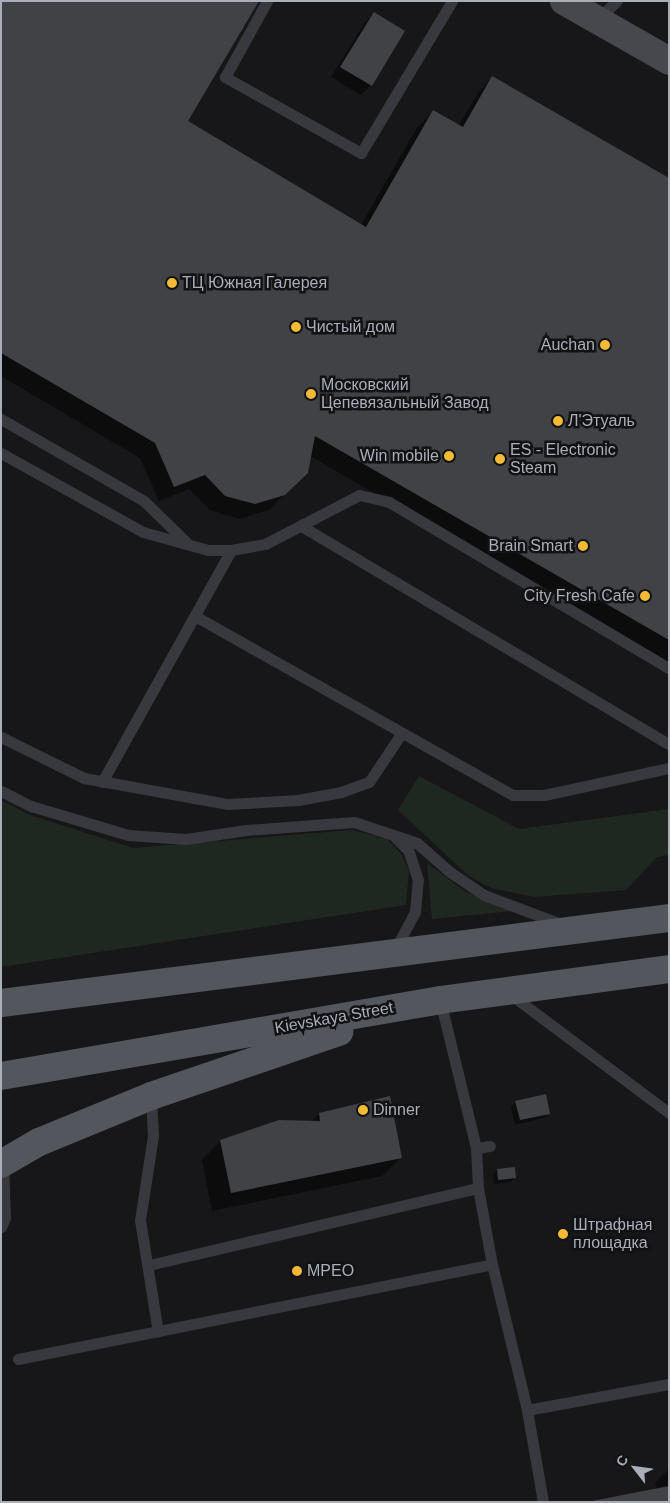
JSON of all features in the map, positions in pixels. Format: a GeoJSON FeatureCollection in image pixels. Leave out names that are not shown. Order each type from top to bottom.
{"type":"FeatureCollection","features":[{"type":"Feature","properties":{"kind":"main road"},"geometry":{"type":"LineString","coordinates":[[564,1],[669,62]]}},
{"type":"Feature","properties":{"kind":"main road"},"geometry":{"type":"LineString","coordinates":[[1,1003],[669,918]]}},
{"type":"Feature","properties":{"kind":"main road","name":"Kievskaya Street"},"geometry":{"type":"LineString","coordinates":[[1,1076],[440,1000],[669,969]]}},
{"type":"Feature","properties":{"kind":"main road"},"geometry":{"type":"LineString","coordinates":[[2,1163],[40,1142],[151,1096],[233,1065],[440,1000]]}},
{"type":"Feature","properties":{"kind":"lane"},"geometry":{"type":"LineString","coordinates":[[267,1],[225,76],[361,153],[452,1]]}},
{"type":"Feature","properties":{"kind":"lane"},"geometry":{"type":"LineString","coordinates":[[596,20],[617,1]]}},
{"type":"Feature","properties":{"kind":"lane"},"geometry":{"type":"LineString","coordinates":[[1,419],[144,501],[188,544]]}},
{"type":"Feature","properties":{"kind":"lane"},"geometry":{"type":"LineString","coordinates":[[1,453],[143,532],[208,550],[231,550],[265,544],[303,527],[359,495],[389,502],[669,668]]}},
{"type":"Feature","properties":{"kind":"lane"},"geometry":{"type":"LineString","coordinates":[[303,527],[669,744]]}},
{"type":"Feature","properties":{"kind":"lane"},"geometry":{"type":"LineString","coordinates":[[102,782],[231,550]]}},
{"type":"Feature","properties":{"kind":"lane"},"geometry":{"type":"LineString","coordinates":[[195,616],[401,734],[513,794],[544,795],[669,768]]}},
{"type":"Feature","properties":{"kind":"lane"},"geometry":{"type":"LineString","coordinates":[[1,737],[84,778],[227,804],[298,800],[341,792],[369,782],[401,734]]}},
{"type":"Feature","properties":{"kind":"lane"},"geometry":{"type":"LineString","coordinates":[[1,791],[31,806],[128,835],[186,838],[246,830],[354,822],[390,832],[417,843],[450,872],[484,895],[578,930]]}},
{"type":"Feature","properties":{"kind":"lane"},"geometry":{"type":"LineString","coordinates":[[390,832],[408,850],[418,880],[415,912],[393,952]]}},
{"type":"Feature","properties":{"kind":"lane"},"geometry":{"type":"LineString","coordinates":[[507,991],[669,1113]]}},
{"type":"Feature","properties":{"kind":"lane"},"geometry":{"type":"LineString","coordinates":[[440,1000],[476,1148],[478,1188],[492,1264],[527,1410],[543,1502]]}},
{"type":"Feature","properties":{"kind":"lane"},"geometry":{"type":"LineString","coordinates":[[151,1096],[153,1136],[140,1220],[149,1265],[158,1332]]}},
{"type":"Feature","properties":{"kind":"lane"},"geometry":{"type":"LineString","coordinates":[[476,1148],[490,1146]]}},
{"type":"Feature","properties":{"kind":"lane"},"geometry":{"type":"LineString","coordinates":[[1,1227],[5,1218],[2,1163]]}},
{"type":"Feature","properties":{"kind":"lane"},"geometry":{"type":"LineString","coordinates":[[149,1265],[478,1188]]}},
{"type":"Feature","properties":{"kind":"lane"},"geometry":{"type":"LineString","coordinates":[[18,1359],[492,1264]]}},
{"type":"Feature","properties":{"kind":"lane"},"geometry":{"type":"LineString","coordinates":[[527,1410],[669,1384]]}},
{"type":"Feature","properties":{"kind":"shaded area"},"geometry":{"type":"Polygon","coordinates":[[[419,776],[519,829],[669,809],[669,855],[657,857],[626,890],[534,897],[491,888],[469,876],[398,810],[419,776]]]}},
{"type":"Feature","properties":{"kind":"shaded area"},"geometry":{"type":"Polygon","coordinates":[[[1,800],[30,815],[133,848],[352,830],[387,839],[402,855],[409,871],[406,905],[1,967],[1,800]]]}},
{"type":"Feature","properties":{"kind":"shaded area"},"geometry":{"type":"Polygon","coordinates":[[[427,863],[466,892],[513,911],[432,919],[427,863]]]}},
{"type":"Feature","properties":{"kind":"building"},"geometry":{"type":"Polygon","coordinates":[[[1,1],[259,1],[188,121],[366,227],[433,110],[463,127],[492,76],[669,178],[669,640],[315,436],[308,473],[285,495],[255,504],[225,496],[205,475],[174,487],[155,443],[1,353],[1,1]]]}},
{"type":"Feature","properties":{"kind":"building"},"geometry":{"type":"Polygon","coordinates":[[[374,12],[405,31],[372,86],[340,67],[374,12]]]}},
{"type":"Feature","properties":{"kind":"building"},"geometry":{"type":"Polygon","coordinates":[[[546,1094],[550,1114],[520,1120],[515,1101],[546,1094]]]}},
{"type":"Feature","properties":{"kind":"building"},"geometry":{"type":"Polygon","coordinates":[[[390,1096],[402,1158],[231,1193],[220,1140],[279,1120],[320,1121],[319,1113],[390,1096]]]}},
{"type":"Feature","properties":{"kind":"building"},"geometry":{"type":"Polygon","coordinates":[[[515,1167],[516,1178],[498,1180],[497,1169],[515,1167]]]}},
{"type":"Feature","properties":{"kind":"building"},"geometry":{"type":"Polygon","coordinates":[[[669,1486],[669,1502],[592,1502],[592,1501],[669,1486]]]}},
{"type":"Feature","properties":{"kind":"place","name":"ТЦ Южная Галерея"},"geometry":{"type":"Point","coordinates":[172,283]}},
{"type":"Feature","properties":{"kind":"place","name":"Чистый дом"},"geometry":{"type":"Point","coordinates":[296,327]}},
{"type":"Feature","properties":{"kind":"place","name":"Auchan"},"geometry":{"type":"Point","coordinates":[605,345]}},
{"type":"Feature","properties":{"kind":"place","name":"Московский Цепевязальный Завод"},"geometry":{"type":"Point","coordinates":[311,394]}},
{"type":"Feature","properties":{"kind":"place","name":"Л'Этуаль"},"geometry":{"type":"Point","coordinates":[558,421]}},
{"type":"Feature","properties":{"kind":"place","name":"Win mobile"},"geometry":{"type":"Point","coordinates":[449,456]}},
{"type":"Feature","properties":{"kind":"place","name":"ES - Electronic Steam"},"geometry":{"type":"Point","coordinates":[500,459]}},
{"type":"Feature","properties":{"kind":"place","name":"Brain Smart"},"geometry":{"type":"Point","coordinates":[583,546]}},
{"type":"Feature","properties":{"kind":"place","name":"City Fresh Cafe"},"geometry":{"type":"Point","coordinates":[645,596]}},
{"type":"Feature","properties":{"kind":"place","name":"Dinner"},"geometry":{"type":"Point","coordinates":[363,1110]}},
{"type":"Feature","properties":{"kind":"place","name":"Штрафная площадка"},"geometry":{"type":"Point","coordinates":[563,1234]}},
{"type":"Feature","properties":{"kind":"place","name":"МРЕО"},"geometry":{"type":"Point","coordinates":[297,1271]}}]}
